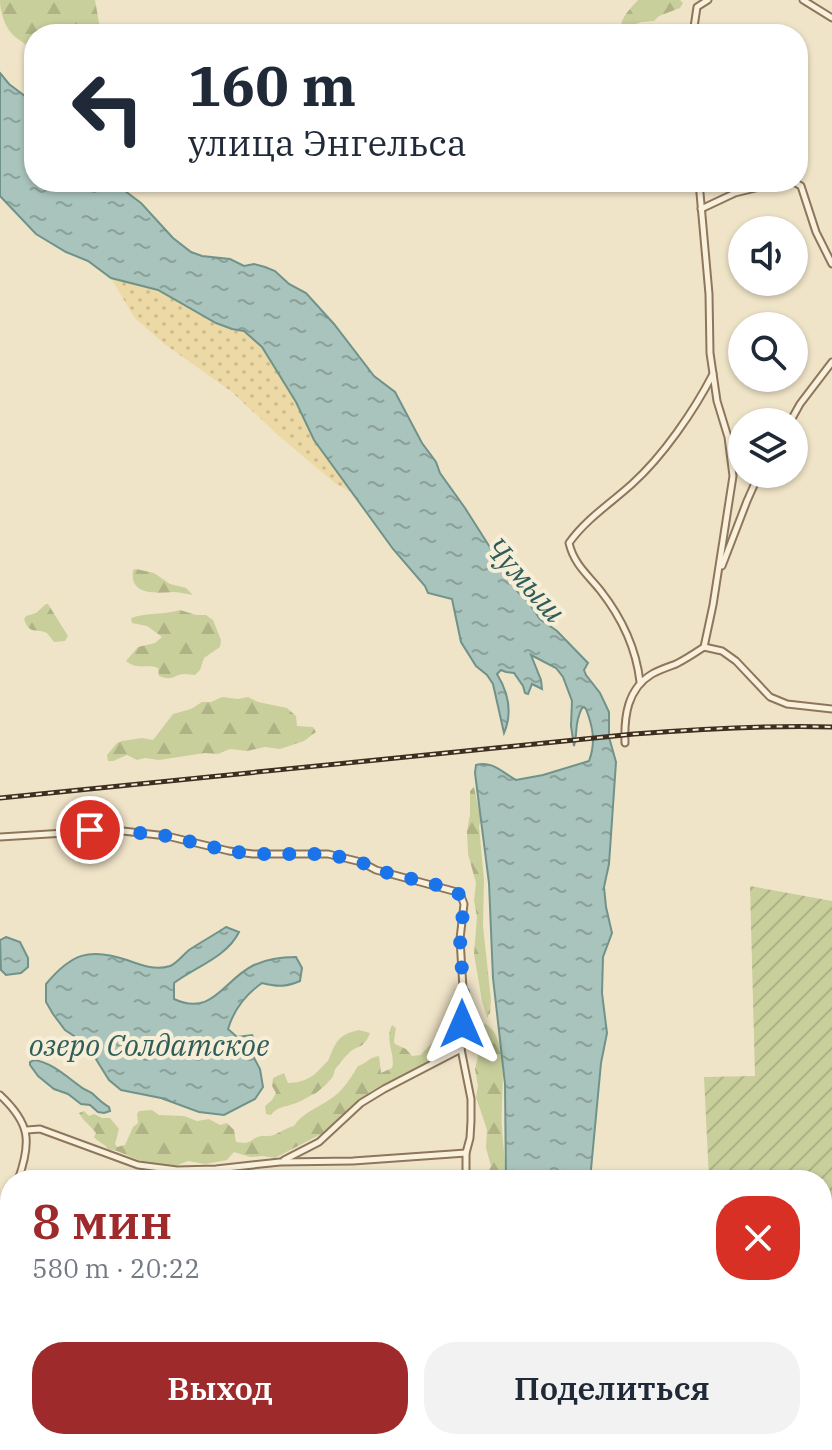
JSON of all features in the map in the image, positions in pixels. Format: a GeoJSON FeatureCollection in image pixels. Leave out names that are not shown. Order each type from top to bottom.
{"type":"FeatureCollection","features":[{"type":"Feature","properties":{"kind":"street"},"geometry":{"type":"LineString","coordinates":[[694,24],[697,7],[708,0]]}},
{"type":"Feature","properties":{"kind":"street"},"geometry":{"type":"LineString","coordinates":[[803,0],[832,18]]}},
{"type":"Feature","properties":{"kind":"street"},"geometry":{"type":"LineString","coordinates":[[700,192],[709,294],[710,353],[733,476],[704,647]]}},
{"type":"Feature","properties":{"kind":"street"},"geometry":{"type":"LineString","coordinates":[[701,209],[739,192]]}},
{"type":"Feature","properties":{"kind":"street"},"geometry":{"type":"LineString","coordinates":[[803,192],[816,232],[832,264]]}},
{"type":"Feature","properties":{"kind":"street"},"geometry":{"type":"LineString","coordinates":[[798,408],[832,362]]}},
{"type":"Feature","properties":{"kind":"street"},"geometry":{"type":"LineString","coordinates":[[640,682],[638,660],[624,624],[575,560],[569,543],[578,531],[657,459],[705,390],[713,373]]}},
{"type":"Feature","properties":{"kind":"street"},"geometry":{"type":"LineString","coordinates":[[718,576],[753,488]]}},
{"type":"Feature","properties":{"kind":"street"},"geometry":{"type":"LineString","coordinates":[[625,743],[626,712],[640,682],[704,647],[722,651],[736,661],[770,697],[787,704],[832,709]]}},
{"type":"Feature","properties":{"kind":"street"},"geometry":{"type":"LineString","coordinates":[[0,837],[114,830],[167,836],[241,853],[328,854],[361,862],[376,870],[453,889],[464,904],[460,939],[463,988],[461,1049],[471,1099],[466,1170]]}},
{"type":"Feature","properties":{"kind":"street"},"geometry":{"type":"LineString","coordinates":[[280,1162],[319,1142],[361,1103],[461,1049]]}},
{"type":"Feature","properties":{"kind":"street"},"geometry":{"type":"LineString","coordinates":[[0,1095],[14,1108],[27,1130],[22,1170]]}},
{"type":"Feature","properties":{"kind":"street"},"geometry":{"type":"LineString","coordinates":[[27,1130],[40,1129],[138,1165],[177,1170],[466,1153]]}},
{"type":"Feature","properties":{"kind":"green space"},"geometry":{"type":"Polygon","coordinates":[[[0,0],[95,0],[100,24],[24,24],[24,43],[9,30],[0,0]]]}},
{"type":"Feature","properties":{"kind":"green space"},"geometry":{"type":"Polygon","coordinates":[[[638,0],[680,0],[683,3],[680,8],[654,21],[621,24],[638,0]]]}},
{"type":"Feature","properties":{"kind":"green space"},"geometry":{"type":"Polygon","coordinates":[[[133,570],[154,573],[170,584],[186,588],[193,595],[139,589],[133,578],[133,570]]]}},
{"type":"Feature","properties":{"kind":"green space"},"geometry":{"type":"Polygon","coordinates":[[[46,604],[68,636],[65,641],[54,642],[47,633],[31,629],[26,624],[26,616],[36,613],[46,604]]]}},
{"type":"Feature","properties":{"kind":"green space"},"geometry":{"type":"Polygon","coordinates":[[[180,610],[206,615],[213,620],[221,640],[220,647],[204,658],[195,675],[164,678],[159,676],[158,668],[135,666],[126,661],[138,647],[155,643],[162,637],[147,626],[132,623],[131,618],[180,610]]]}},
{"type":"Feature","properties":{"kind":"green space"},"geometry":{"type":"Polygon","coordinates":[[[222,697],[248,697],[287,708],[296,716],[297,726],[313,727],[316,732],[304,741],[280,749],[230,749],[218,754],[159,760],[137,760],[127,755],[108,761],[107,755],[117,743],[142,738],[153,740],[173,714],[222,697]]]}},
{"type":"Feature","properties":{"kind":"green space"},"geometry":{"type":"Polygon","coordinates":[[[474,787],[481,820],[483,926],[491,1000],[487,1018],[474,954],[476,883],[468,854],[470,791],[474,787]]]}},
{"type":"Feature","properties":{"kind":"green space"},"geometry":{"type":"Polygon","coordinates":[[[750,886],[832,901],[832,1170],[709,1170],[704,1077],[755,1076],[750,886]]]}},
{"type":"Feature","properties":{"kind":"green space"},"geometry":{"type":"Polygon","coordinates":[[[485,1023],[499,1042],[505,1170],[489,1170],[487,1130],[476,1097],[476,1044],[485,1023]]]}},
{"type":"Feature","properties":{"kind":"green space"},"geometry":{"type":"Polygon","coordinates":[[[392,1025],[396,1028],[395,1044],[412,1056],[421,1055],[444,1036],[454,1036],[455,1045],[448,1055],[371,1091],[325,1132],[275,1158],[250,1157],[234,1152],[227,1160],[205,1164],[188,1161],[175,1166],[143,1162],[108,1149],[94,1137],[96,1133],[79,1113],[84,1111],[89,1116],[94,1114],[110,1118],[119,1129],[117,1147],[125,1145],[138,1123],[139,1111],[152,1110],[159,1115],[184,1116],[197,1121],[209,1119],[220,1125],[227,1123],[234,1130],[236,1142],[246,1143],[258,1137],[271,1136],[294,1126],[334,1096],[358,1066],[370,1059],[379,1056],[381,1073],[392,1068],[389,1036],[392,1025]]]}},
{"type":"Feature","properties":{"kind":"green space"},"geometry":{"type":"Polygon","coordinates":[[[359,1030],[370,1033],[367,1039],[345,1057],[323,1087],[299,1102],[278,1109],[271,1115],[266,1114],[265,1106],[276,1093],[272,1086],[273,1078],[284,1073],[288,1083],[308,1078],[328,1061],[342,1037],[359,1030]]]}},
{"type":"Feature","properties":{"kind":"sand"},"geometry":{"type":"Polygon","coordinates":[[[111,278],[158,290],[216,323],[244,331],[269,357],[314,440],[351,492],[336,484],[232,392],[163,343],[134,317],[111,278]]]}},
{"type":"Feature","properties":{"kind":"water"},"geometry":{"type":"Polygon","coordinates":[[[0,73],[24,95],[24,192],[126,192],[191,252],[230,259],[244,266],[254,264],[265,267],[306,293],[374,376],[395,392],[440,473],[509,571],[516,590],[540,619],[557,631],[588,663],[584,670],[586,675],[609,712],[609,737],[616,762],[609,864],[604,887],[612,933],[603,957],[602,993],[607,1033],[601,1063],[591,1170],[506,1170],[505,1084],[493,978],[489,883],[475,773],[476,765],[487,764],[516,780],[589,761],[593,735],[586,709],[582,708],[580,713],[574,746],[572,701],[563,677],[556,668],[531,655],[542,689],[532,684],[528,694],[525,693],[514,673],[501,670],[497,674],[508,702],[504,733],[493,684],[476,666],[461,642],[452,599],[428,593],[393,549],[314,440],[296,402],[262,347],[244,331],[216,323],[158,290],[111,278],[88,261],[36,234],[0,196],[0,73]]]}},
{"type":"Feature","properties":{"kind":"water","name":"озеро Солдатское"},"geometry":{"type":"Polygon","coordinates":[[[226,927],[239,932],[234,941],[219,955],[174,983],[174,999],[187,1003],[208,1000],[243,972],[269,960],[296,957],[302,968],[300,981],[295,983],[281,986],[262,983],[245,998],[233,1015],[228,1029],[237,1037],[252,1035],[258,1046],[254,1058],[260,1069],[263,1087],[255,1099],[224,1115],[199,1112],[161,1098],[121,1090],[109,1080],[80,1040],[65,1030],[46,1002],[46,984],[64,966],[82,956],[102,954],[148,967],[164,967],[173,965],[189,950],[226,927]]]}},
{"type":"Feature","properties":{"kind":"water"},"geometry":{"type":"Polygon","coordinates":[[[6,937],[20,942],[28,958],[28,967],[21,973],[6,975],[1,970],[0,940],[6,937]]]}},
{"type":"Feature","properties":{"kind":"water"},"geometry":{"type":"Polygon","coordinates":[[[34,1060],[59,1070],[93,1094],[110,1111],[98,1112],[90,1105],[81,1104],[68,1094],[54,1089],[30,1065],[34,1060]]]}},
{"type":"Feature","properties":{"kind":"railway"},"geometry":{"type":"LineString","coordinates":[[0,798],[634,734],[733,728],[832,727]]}},
{"type":"Feature","properties":{"kind":"route"},"geometry":{"type":"LineString","coordinates":[[90,830],[167,836],[253,854],[328,854],[361,862],[376,870],[453,889],[464,904],[460,939],[462,1024]]}},
{"type":"Feature","properties":{"kind":"water label","name":"Чумыш"},"geometry":{"type":"Point","coordinates":[526,579]}}]}
